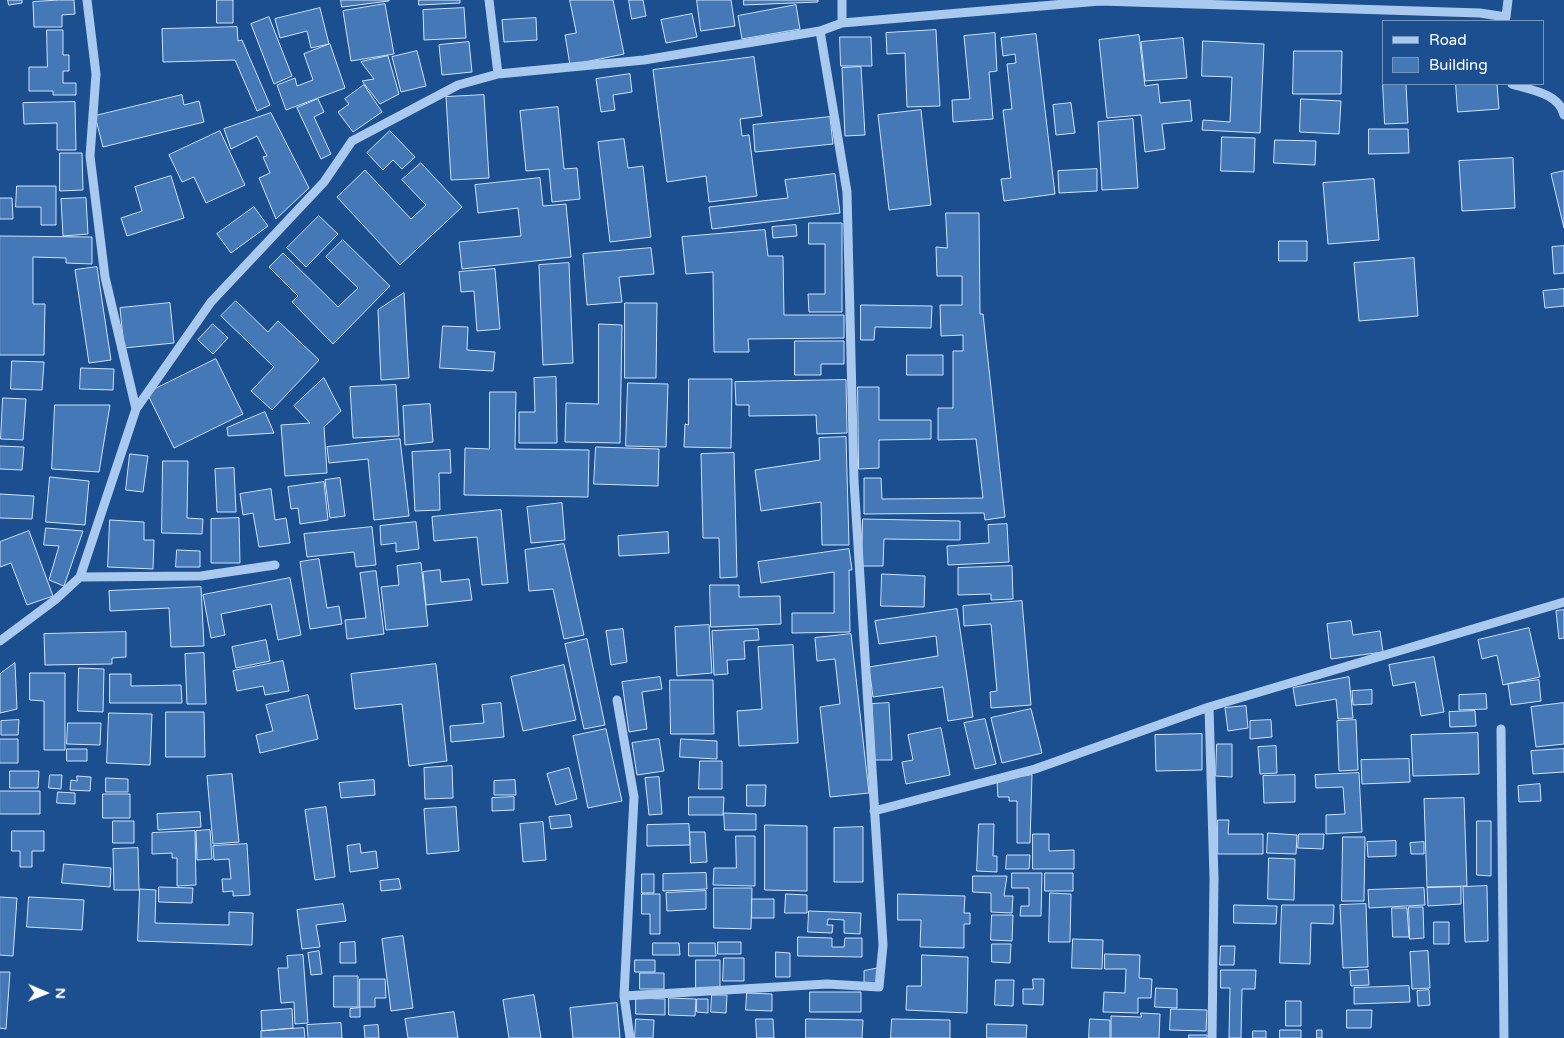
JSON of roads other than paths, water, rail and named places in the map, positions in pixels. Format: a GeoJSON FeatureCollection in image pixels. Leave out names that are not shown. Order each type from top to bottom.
{"type":"FeatureCollection","features":[{"type":"Feature","properties":{"kind":"street"},"geometry":{"type":"LineString","coordinates":[[87,0],[96,74],[90,156],[105,277],[136,409]]}},
{"type":"Feature","properties":{"kind":"street"},"geometry":{"type":"LineString","coordinates":[[489,0],[498,74]]}},
{"type":"Feature","properties":{"kind":"street"},"geometry":{"type":"LineString","coordinates":[[842,0],[842,23]]}},
{"type":"Feature","properties":{"kind":"street"},"geometry":{"type":"LineString","coordinates":[[0,641],[55,600],[80,577],[136,409],[210,302],[324,182],[352,142],[458,85],[498,74],[644,60],[820,32],[842,23],[1100,1],[1471,13],[1506,19],[1508,0]]}},
{"type":"Feature","properties":{"kind":"street"},"geometry":{"type":"LineString","coordinates":[[624,996],[828,984],[879,987],[883,945],[854,482],[847,192],[820,32]]}},
{"type":"Feature","properties":{"kind":"street"},"geometry":{"type":"LineString","coordinates":[[1515,85],[1547,95],[1562,108],[1564,115]]}},
{"type":"Feature","properties":{"kind":"street"},"geometry":{"type":"LineString","coordinates":[[80,577],[201,576],[275,565]]}},
{"type":"Feature","properties":{"kind":"street"},"geometry":{"type":"LineString","coordinates":[[874,811],[1035,769],[1209,707],[1564,602]]}},
{"type":"Feature","properties":{"kind":"street"},"geometry":{"type":"LineString","coordinates":[[617,700],[634,797],[624,996],[630,1038]]}},
{"type":"Feature","properties":{"kind":"street"},"geometry":{"type":"LineString","coordinates":[[1209,707],[1214,878],[1212,1038]]}},
{"type":"Feature","properties":{"kind":"street"},"geometry":{"type":"LineString","coordinates":[[1501,729],[1504,1038]]}}]}
